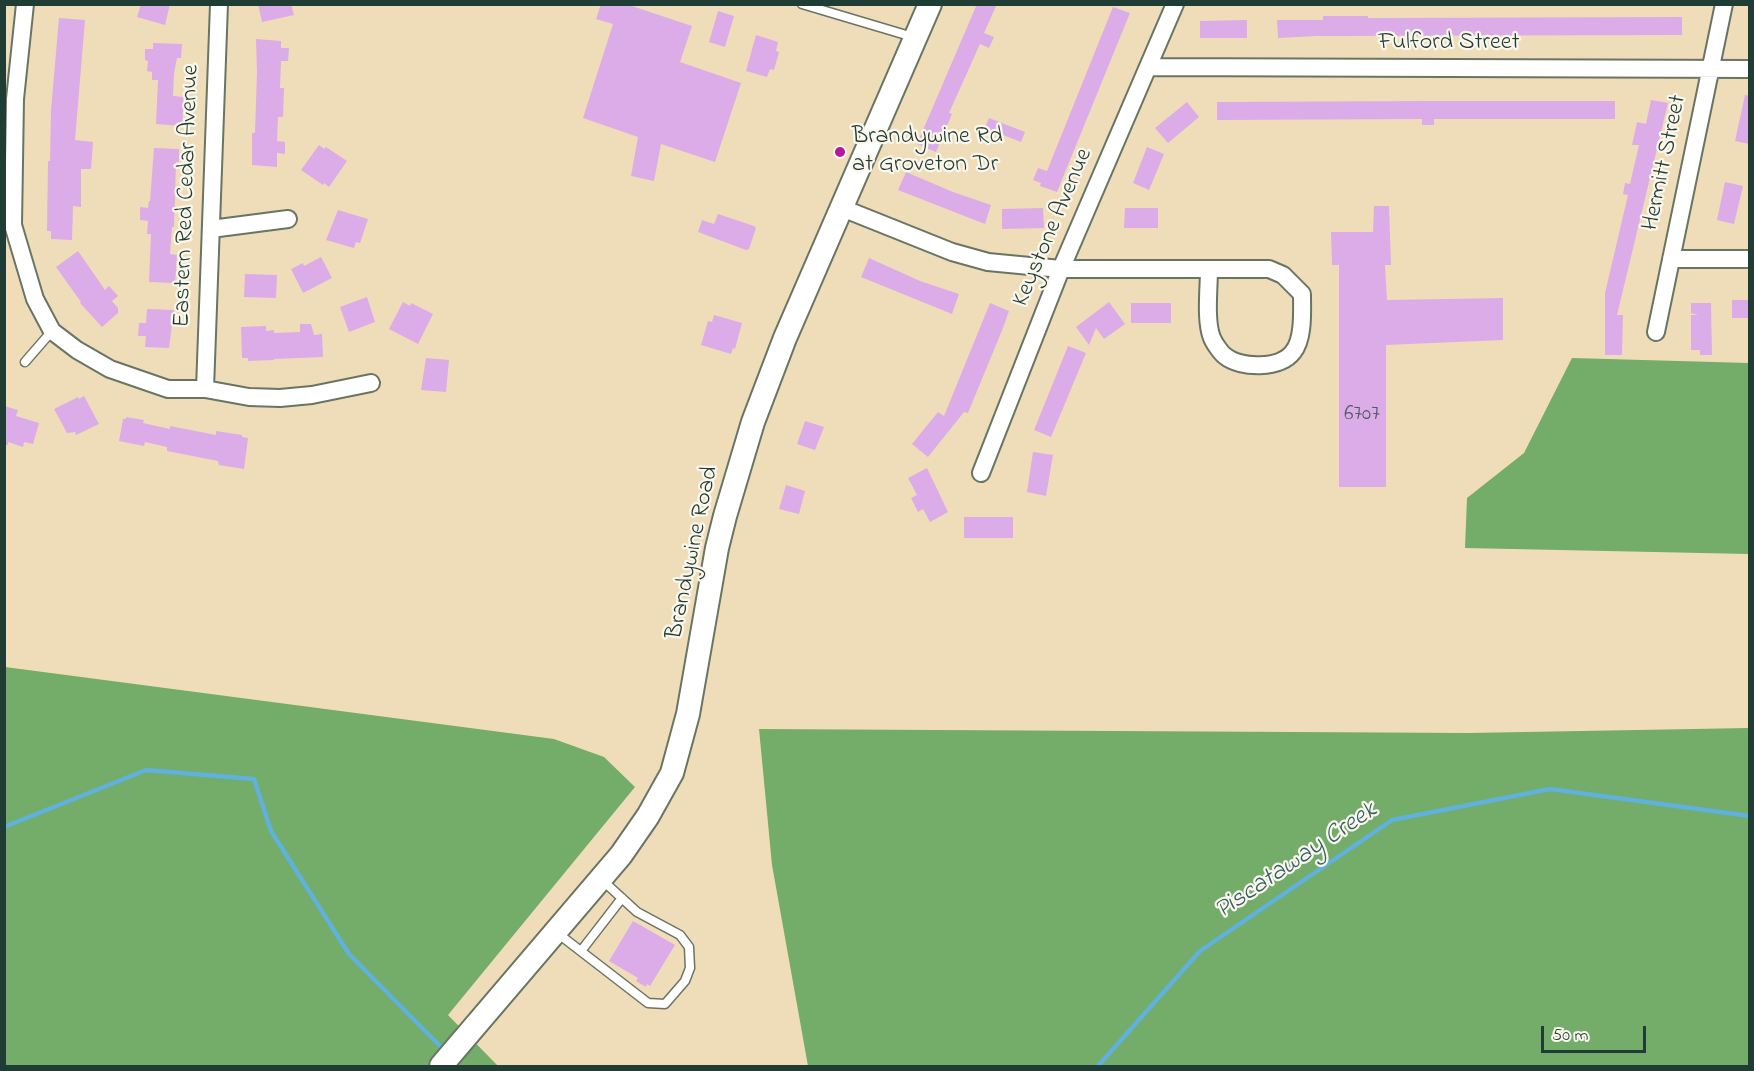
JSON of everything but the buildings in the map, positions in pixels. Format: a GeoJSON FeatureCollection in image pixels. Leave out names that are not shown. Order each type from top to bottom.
{"type":"FeatureCollection","features":[{"type":"Feature","properties":{"kind":"main road","name":"Brandywine Road"},"geometry":{"type":"LineString","coordinates":[[441,1066],[621,855],[648,816],[672,773],[688,714],[725,516],[753,422],[785,338],[930,4]]}},
{"type":"Feature","properties":{"kind":"street"},"geometry":{"type":"LineString","coordinates":[[25,4],[15,99],[13,225],[35,299],[52,331],[77,350],[110,369],[168,389],[205,389],[249,398],[280,398],[312,395],[371,383]]}},
{"type":"Feature","properties":{"kind":"street","name":"Eastern Red Cedar Avenue"},"geometry":{"type":"LineString","coordinates":[[205,389],[219,4]]}},
{"type":"Feature","properties":{"kind":"street","name":"Keystone Avenue"},"geometry":{"type":"LineString","coordinates":[[981,473],[1061,269],[1175,4]]}},
{"type":"Feature","properties":{"kind":"street","name":"Hermitt Street"},"geometry":{"type":"LineString","coordinates":[[1656,332],[1724,4]]}},
{"type":"Feature","properties":{"kind":"street","name":"Fulford Street"},"geometry":{"type":"LineString","coordinates":[[1149,67],[1749,69]]}},
{"type":"Feature","properties":{"kind":"street"},"geometry":{"type":"LineString","coordinates":[[842,208],[961,255],[988,262],[1061,269],[1209,269],[1269,270],[1283,275],[1302,294],[1303,327],[1293,352],[1275,364],[1267,365],[1251,366],[1226,357],[1212,338],[1208,309],[1209,269]]}},
{"type":"Feature","properties":{"kind":"street"},"geometry":{"type":"LineString","coordinates":[[211,229],[288,219]]}},
{"type":"Feature","properties":{"kind":"street"},"geometry":{"type":"LineString","coordinates":[[1671,259],[1749,259]]}},
{"type":"Feature","properties":{"kind":"lane"},"geometry":{"type":"LineString","coordinates":[[802,4],[916,38]]}},
{"type":"Feature","properties":{"kind":"lane"},"geometry":{"type":"LineString","coordinates":[[25,362],[52,331]]}},
{"type":"Feature","properties":{"kind":"lane"},"geometry":{"type":"LineString","coordinates":[[555,932],[648,1003],[665,1004],[685,981],[690,968],[689,946],[680,935],[637,912],[600,878]]}},
{"type":"Feature","properties":{"kind":"lane"},"geometry":{"type":"LineString","coordinates":[[581,951],[622,898]]}},
{"type":"Feature","properties":{"kind":"green space"},"geometry":{"type":"Polygon","coordinates":[[[1572,358],[1749,363],[1749,554],[1465,548],[1467,498],[1524,453],[1572,358]]]}},
{"type":"Feature","properties":{"kind":"green space"},"geometry":{"type":"Polygon","coordinates":[[[5,667],[554,739],[604,757],[635,787],[448,1015],[498,1066],[5,1066],[5,667]]]}},
{"type":"Feature","properties":{"kind":"green space"},"geometry":{"type":"Polygon","coordinates":[[[1749,728],[1749,1066],[808,1066],[772,865],[759,729],[1469,733],[1749,728]]]}},
{"type":"Feature","properties":{"kind":"waterway","name":"Piscataway Creek"},"geometry":{"type":"LineString","coordinates":[[4,827],[146,770],[254,779],[271,831],[349,954],[446,1052]]}},
{"type":"Feature","properties":{"kind":"waterway","name":"Piscataway Creek"},"geometry":{"type":"LineString","coordinates":[[1098,1066],[1200,951],[1392,820],[1550,789],[1750,816]]}},
{"type":"Feature","properties":{"kind":"place","name":"Brandywine Rd at Groveton Dr"},"geometry":{"type":"Point","coordinates":[840,152]}}]}
